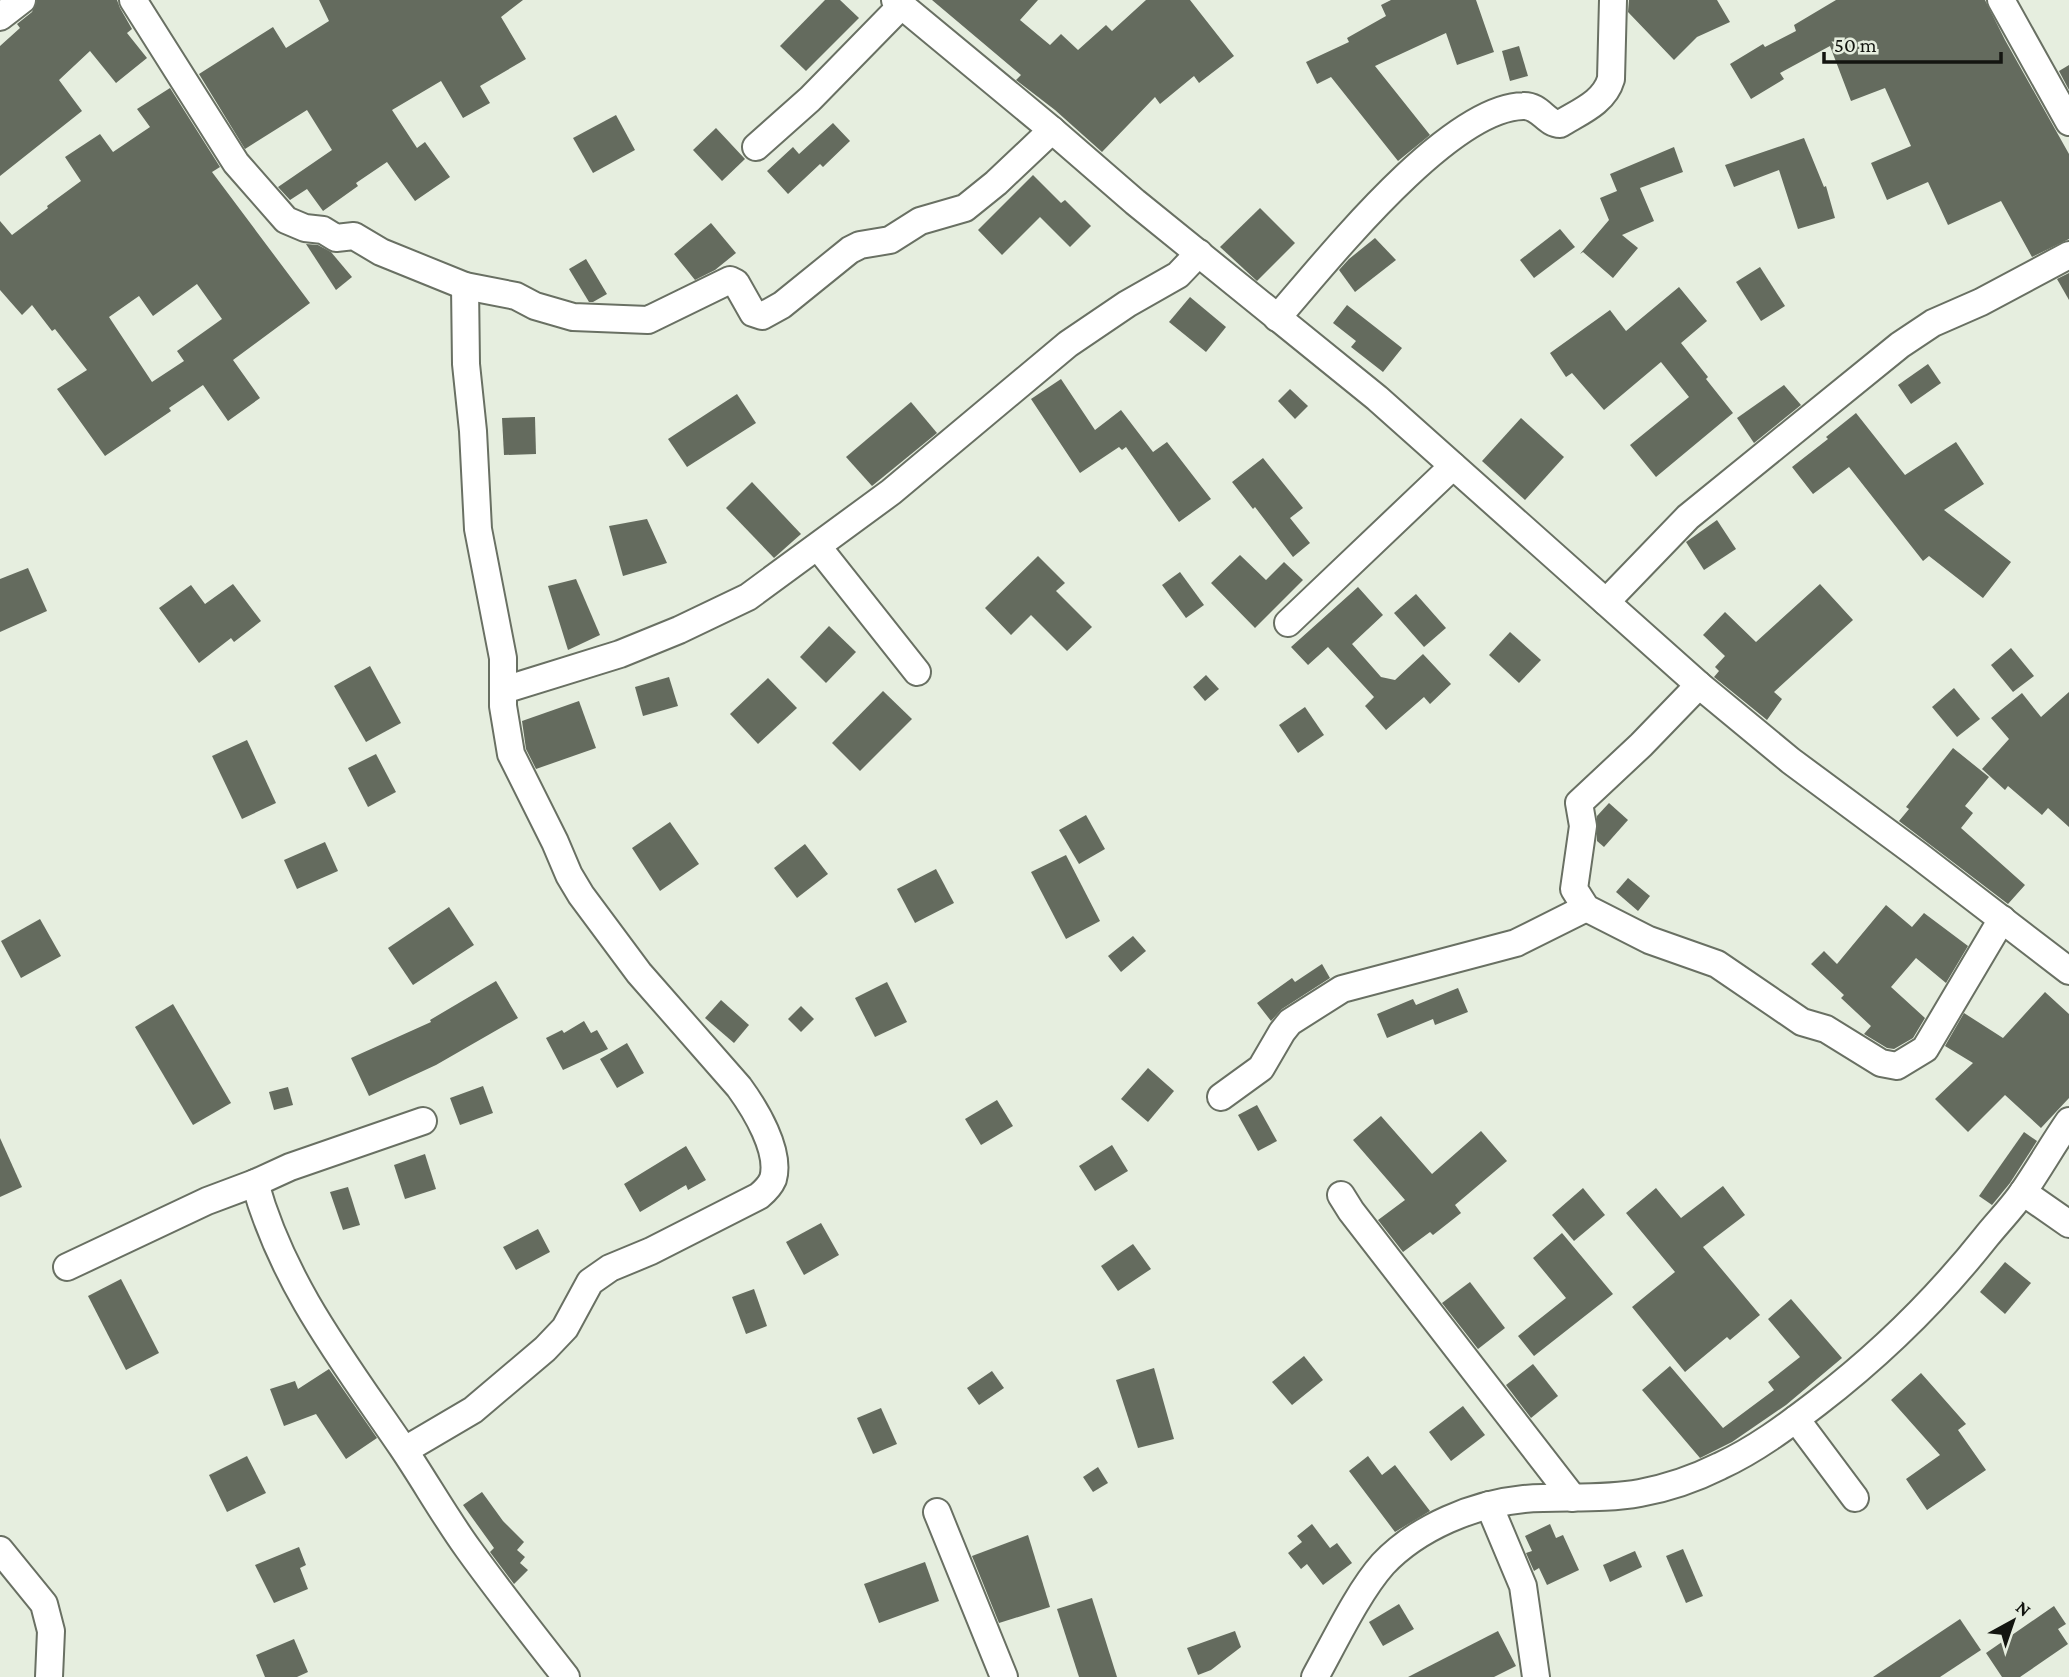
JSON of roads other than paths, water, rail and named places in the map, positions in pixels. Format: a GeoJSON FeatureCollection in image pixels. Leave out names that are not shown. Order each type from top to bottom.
{"type":"FeatureCollection","features":[{"type":"Feature","properties":{"kind":"street"},"geometry":{"type":"LineString","coordinates":[[0,18],[22,0]]}},
{"type":"Feature","properties":{"kind":"street"},"geometry":{"type":"LineString","coordinates":[[132,0],[236,163],[286,220],[305,228],[323,230],[335,238],[354,236],[381,252],[465,286],[516,296],[535,306],[573,317],[643,321],[730,280],[736,283],[753,313],[762,316],[782,305],[850,250],[860,245],[890,240],[920,221],[965,208],[1052,130]]}},
{"type":"Feature","properties":{"kind":"street"},"geometry":{"type":"LineString","coordinates":[[1277,318],[1366,215],[1422,163],[1470,126],[1505,109],[1525,106],[1538,110],[1550,122],[1560,124],[1602,96],[1611,79],[1613,0]]}},
{"type":"Feature","properties":{"kind":"street"},"geometry":{"type":"LineString","coordinates":[[2001,0],[2069,122]]}},
{"type":"Feature","properties":{"kind":"street"},"geometry":{"type":"LineString","coordinates":[[756,146],[810,99],[898,3],[1135,202],[1377,398],[1699,685],[1791,761],[2069,971]]}},
{"type":"Feature","properties":{"kind":"street"},"geometry":{"type":"LineString","coordinates":[[504,690],[621,654],[748,597],[891,492],[1068,345],[1127,304],[1178,275],[1199,253]]}},
{"type":"Feature","properties":{"kind":"street"},"geometry":{"type":"LineString","coordinates":[[1605,602],[1688,517],[1900,345],[1933,323],[1981,302],[2069,255]]}},
{"type":"Feature","properties":{"kind":"street"},"geometry":{"type":"LineString","coordinates":[[405,1450],[473,1410],[545,1349],[565,1328],[590,1282],[610,1268],[651,1251],[759,1196],[773,1177],[774,1164],[766,1129],[754,1107],[639,973],[569,875],[511,754],[503,706],[503,658],[478,529],[473,431],[466,364],[465,286]]}},
{"type":"Feature","properties":{"kind":"street"},"geometry":{"type":"LineString","coordinates":[[1288,623],[1453,466]]}},
{"type":"Feature","properties":{"kind":"street"},"geometry":{"type":"LineString","coordinates":[[818,547],[916,672]]}},
{"type":"Feature","properties":{"kind":"street"},"geometry":{"type":"LineString","coordinates":[[1699,685],[1580,803],[1583,826],[1574,889],[1586,908],[1649,940],[1717,964],[1802,1022],[1826,1029],[1881,1063],[1897,1066],[1925,1049],[2002,919]]}},
{"type":"Feature","properties":{"kind":"street"},"geometry":{"type":"LineString","coordinates":[[1222,1097],[1261,1068],[1290,1021],[1342,989],[1516,943],[1586,908]]}},
{"type":"Feature","properties":{"kind":"street"},"geometry":{"type":"LineString","coordinates":[[67,1267],[207,1201],[303,1162],[424,1121]]}},
{"type":"Feature","properties":{"kind":"street"},"geometry":{"type":"LineString","coordinates":[[1315,1677],[1370,1581],[1383,1564],[1406,1544],[1432,1528],[1489,1505],[1523,1499],[1640,1493],[1703,1474],[1740,1457],[1796,1419],[1865,1366],[1955,1276],[2023,1192],[2069,1121]]}},
{"type":"Feature","properties":{"kind":"street"},"geometry":{"type":"LineString","coordinates":[[255,1183],[262,1211],[296,1288],[316,1322],[405,1450],[468,1549],[566,1677]]}},
{"type":"Feature","properties":{"kind":"street"},"geometry":{"type":"LineString","coordinates":[[2023,1192],[2069,1224]]}},
{"type":"Feature","properties":{"kind":"street"},"geometry":{"type":"LineString","coordinates":[[1341,1195],[1390,1263],[1573,1498]]}},
{"type":"Feature","properties":{"kind":"street"},"geometry":{"type":"LineString","coordinates":[[1796,1419],[1821,1457],[1854,1498]]}},
{"type":"Feature","properties":{"kind":"street"},"geometry":{"type":"LineString","coordinates":[[1489,1505],[1523,1586],[1536,1677]]}},
{"type":"Feature","properties":{"kind":"street"},"geometry":{"type":"LineString","coordinates":[[937,1512],[1004,1677]]}},
{"type":"Feature","properties":{"kind":"street"},"geometry":{"type":"LineString","coordinates":[[0,1550],[44,1604],[51,1632],[49,1677]]}}]}
